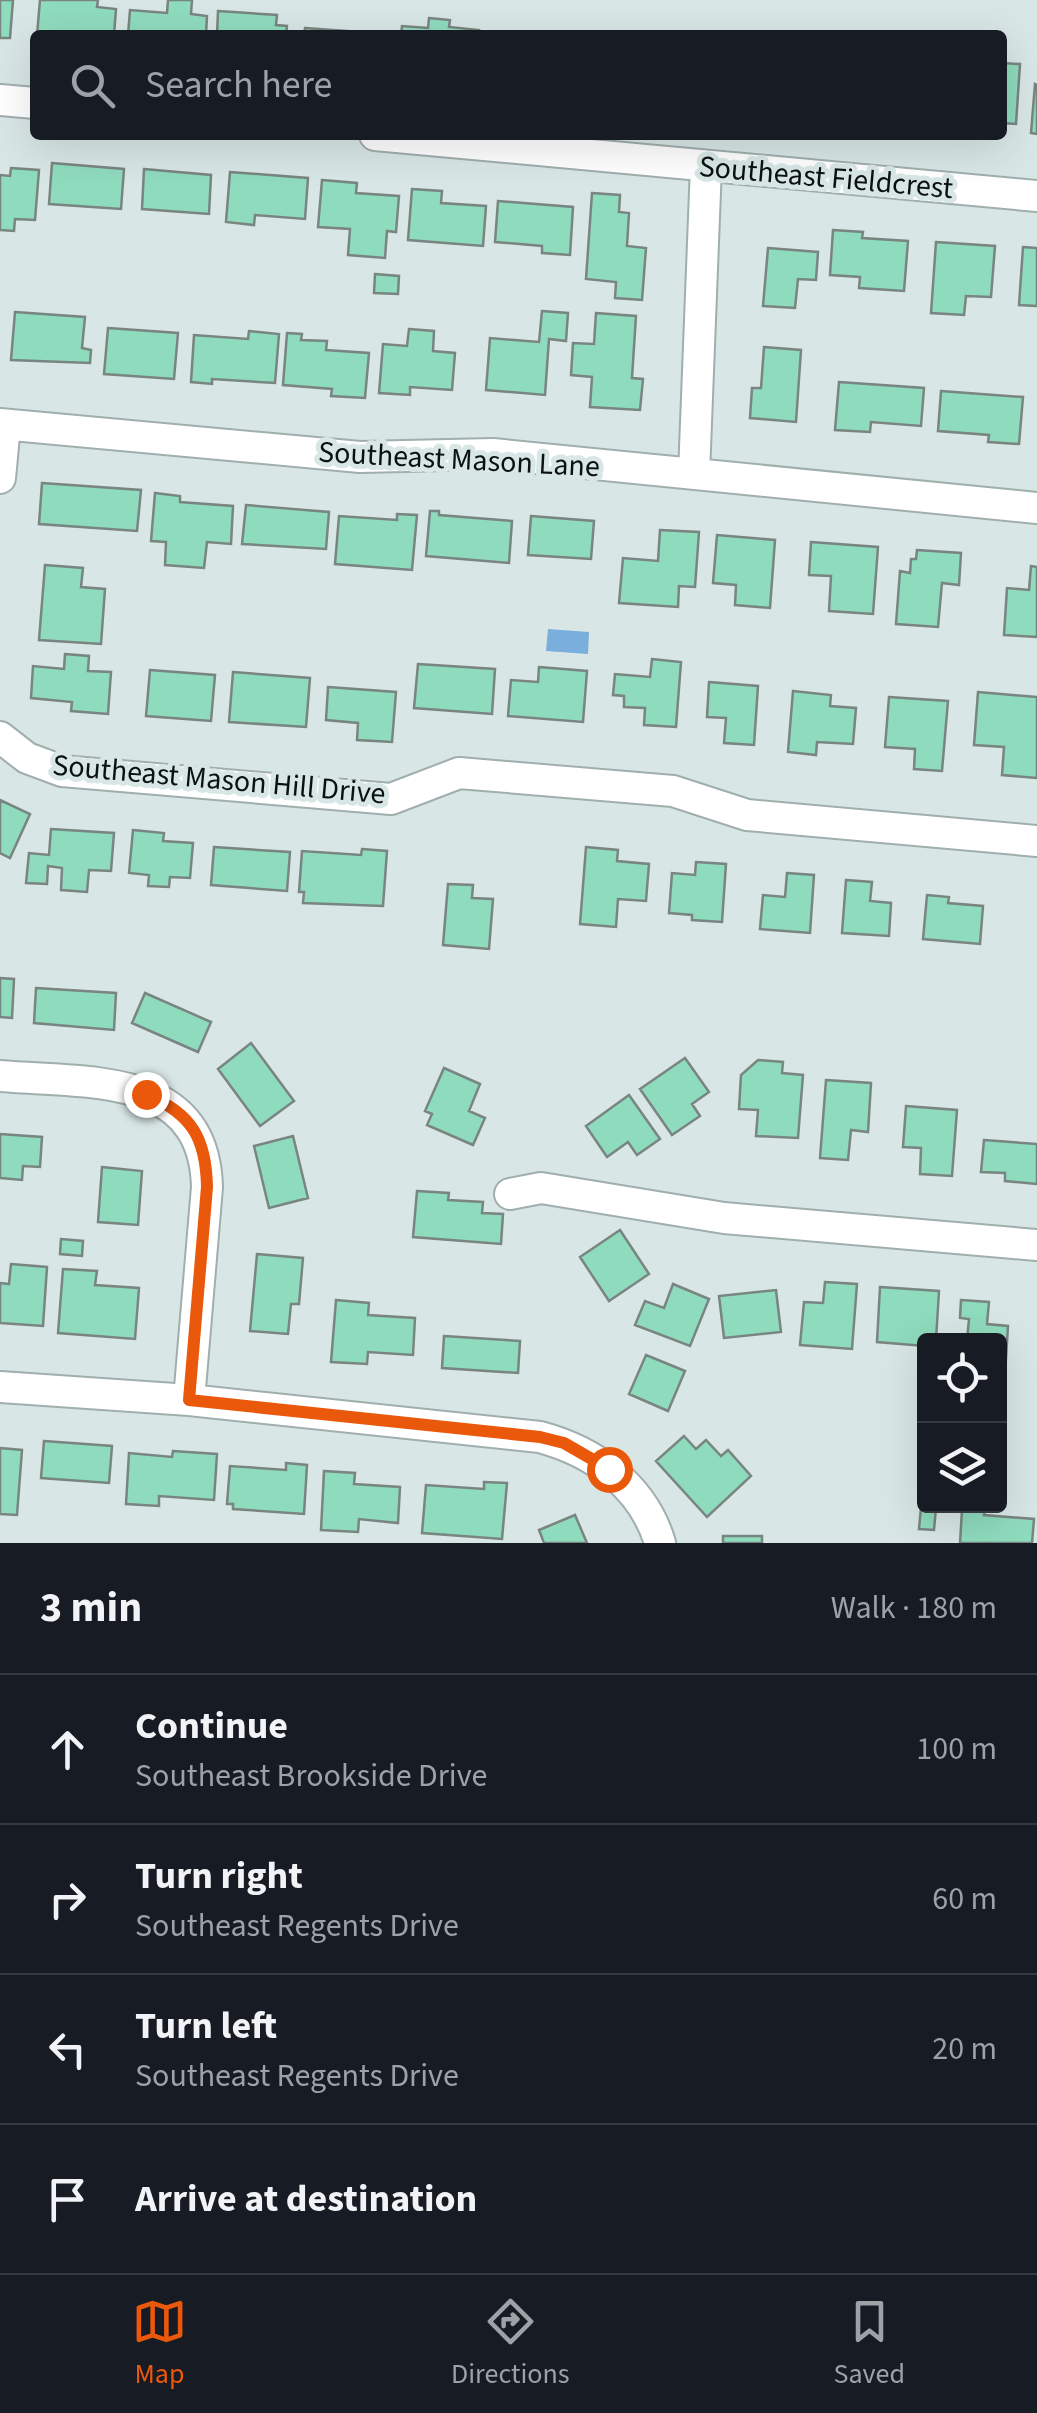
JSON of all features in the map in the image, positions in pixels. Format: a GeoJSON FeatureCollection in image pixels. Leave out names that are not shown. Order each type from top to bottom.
{"type":"FeatureCollection","features":[{"type":"Feature","properties":{"kind":"street"},"geometry":{"type":"LineString","coordinates":[[0,100],[30,103]]}},
{"type":"Feature","properties":{"kind":"street","name":"Southeast Fieldcrest"},"geometry":{"type":"LineString","coordinates":[[429,140],[1037,196]]}},
{"type":"Feature","properties":{"kind":"street"},"geometry":{"type":"LineString","coordinates":[[694,474],[706,166]]}},
{"type":"Feature","properties":{"kind":"street"},"geometry":{"type":"LineString","coordinates":[[0,478],[3,424]]}},
{"type":"Feature","properties":{"kind":"street","name":"Southeast Mason Lane"},"geometry":{"type":"LineString","coordinates":[[3,424],[360,458],[493,454],[1037,508]]}},
{"type":"Feature","properties":{"kind":"street","name":"Southeast Mason Hill Drive"},"geometry":{"type":"LineString","coordinates":[[0,737],[26,758],[62,770],[391,799],[459,773],[674,790],[747,815],[1037,841]]}},
{"type":"Feature","properties":{"kind":"street"},"geometry":{"type":"LineString","coordinates":[[0,1076],[106,1086],[146,1094],[176,1110],[196,1132],[206,1162],[207,1187],[189,1400]]}},
{"type":"Feature","properties":{"kind":"street"},"geometry":{"type":"LineString","coordinates":[[510,1194],[540,1188],[724,1218],[1037,1245]]}},
{"type":"Feature","properties":{"kind":"street"},"geometry":{"type":"LineString","coordinates":[[0,1387],[189,1400],[495,1430],[564,1443],[609,1469],[629,1487],[645,1509],[660,1543]]}},
{"type":"Feature","properties":{"kind":"water"},"geometry":{"type":"Polygon","coordinates":[[[548,629],[589,632],[588,654],[546,651],[548,629]]]}},
{"type":"Feature","properties":{"kind":"building"},"geometry":{"type":"Polygon","coordinates":[[[0,0],[13,0],[10,38],[0,38],[0,0]]]}},
{"type":"Feature","properties":{"kind":"building"},"geometry":{"type":"Polygon","coordinates":[[[40,0],[98,0],[97,7],[116,9],[114,30],[37,30],[40,0]]]}},
{"type":"Feature","properties":{"kind":"building"},"geometry":{"type":"Polygon","coordinates":[[[168,0],[192,0],[191,14],[207,16],[206,30],[128,30],[130,10],[167,13],[168,0]]]}},
{"type":"Feature","properties":{"kind":"building"},"geometry":{"type":"Polygon","coordinates":[[[218,11],[277,15],[276,25],[287,26],[287,30],[217,30],[218,11]]]}},
{"type":"Feature","properties":{"kind":"building"},"geometry":{"type":"Polygon","coordinates":[[[429,18],[450,20],[449,27],[479,30],[402,30],[402,26],[428,28],[429,18]]]}},
{"type":"Feature","properties":{"kind":"building"},"geometry":{"type":"Polygon","coordinates":[[[1007,63],[1020,64],[1016,124],[1007,123],[1007,63]]]}},
{"type":"Feature","properties":{"kind":"building"},"geometry":{"type":"Polygon","coordinates":[[[1037,85],[1037,134],[1031,133],[1037,85]]]}},
{"type":"Feature","properties":{"kind":"building"},"geometry":{"type":"Polygon","coordinates":[[[52,163],[124,169],[121,209],[49,204],[52,163]]]}},
{"type":"Feature","properties":{"kind":"building"},"geometry":{"type":"Polygon","coordinates":[[[11,168],[39,170],[35,220],[15,219],[14,231],[0,230],[0,175],[10,176],[11,168]]]}},
{"type":"Feature","properties":{"kind":"building"},"geometry":{"type":"Polygon","coordinates":[[[144,169],[211,175],[209,214],[142,209],[144,169]]]}},
{"type":"Feature","properties":{"kind":"building"},"geometry":{"type":"Polygon","coordinates":[[[230,172],[308,178],[305,219],[255,215],[254,225],[226,222],[230,172]]]}},
{"type":"Feature","properties":{"kind":"building"},"geometry":{"type":"Polygon","coordinates":[[[322,180],[357,183],[356,193],[399,196],[396,232],[387,231],[385,258],[348,255],[350,229],[318,227],[322,180]]]}},
{"type":"Feature","properties":{"kind":"building"},"geometry":{"type":"Polygon","coordinates":[[[412,189],[442,191],[441,203],[486,206],[483,246],[408,240],[412,189]]]}},
{"type":"Feature","properties":{"kind":"building"},"geometry":{"type":"Polygon","coordinates":[[[592,193],[620,195],[619,212],[629,213],[627,246],[646,248],[642,300],[615,298],[616,282],[586,279],[592,193]]]}},
{"type":"Feature","properties":{"kind":"building"},"geometry":{"type":"Polygon","coordinates":[[[498,201],[573,207],[570,255],[542,253],[542,246],[495,242],[498,201]]]}},
{"type":"Feature","properties":{"kind":"building"},"geometry":{"type":"Polygon","coordinates":[[[833,230],[863,232],[862,238],[908,241],[904,291],[859,288],[860,277],[830,275],[833,230]]]}},
{"type":"Feature","properties":{"kind":"building"},"geometry":{"type":"Polygon","coordinates":[[[936,242],[995,246],[991,297],[966,296],[964,315],[931,313],[936,242]]]}},
{"type":"Feature","properties":{"kind":"building"},"geometry":{"type":"Polygon","coordinates":[[[1023,247],[1037,248],[1037,306],[1019,305],[1023,247]]]}},
{"type":"Feature","properties":{"kind":"building"},"geometry":{"type":"Polygon","coordinates":[[[768,248],[818,252],[816,280],[798,279],[795,308],[763,306],[768,248]]]}},
{"type":"Feature","properties":{"kind":"building"},"geometry":{"type":"Polygon","coordinates":[[[375,274],[399,276],[398,294],[374,293],[375,274]]]}},
{"type":"Feature","properties":{"kind":"building"},"geometry":{"type":"Polygon","coordinates":[[[542,311],[568,313],[566,341],[549,339],[545,395],[486,390],[490,338],[539,342],[542,311]]]}},
{"type":"Feature","properties":{"kind":"building"},"geometry":{"type":"Polygon","coordinates":[[[15,312],[85,317],[82,348],[91,350],[90,363],[11,360],[15,312]]]}},
{"type":"Feature","properties":{"kind":"building"},"geometry":{"type":"Polygon","coordinates":[[[596,313],[636,316],[632,378],[643,379],[640,410],[590,407],[592,377],[571,375],[573,343],[594,344],[596,313]]]}},
{"type":"Feature","properties":{"kind":"building"},"geometry":{"type":"Polygon","coordinates":[[[108,328],[178,333],[174,379],[104,374],[108,328]]]}},
{"type":"Feature","properties":{"kind":"building"},"geometry":{"type":"Polygon","coordinates":[[[409,329],[434,331],[433,351],[455,353],[452,390],[410,387],[410,395],[379,393],[383,344],[407,346],[409,329]]]}},
{"type":"Feature","properties":{"kind":"building"},"geometry":{"type":"Polygon","coordinates":[[[249,331],[279,334],[275,383],[212,379],[212,384],[191,382],[194,335],[248,339],[249,331]]]}},
{"type":"Feature","properties":{"kind":"building"},"geometry":{"type":"Polygon","coordinates":[[[287,333],[302,334],[301,340],[327,341],[326,350],[369,353],[365,398],[331,396],[332,389],[283,385],[287,333]]]}},
{"type":"Feature","properties":{"kind":"building"},"geometry":{"type":"Polygon","coordinates":[[[764,347],[801,350],[796,422],[750,418],[752,388],[761,388],[764,347]]]}},
{"type":"Feature","properties":{"kind":"building"},"geometry":{"type":"Polygon","coordinates":[[[839,382],[924,388],[921,426],[871,422],[870,432],[835,430],[839,382]]]}},
{"type":"Feature","properties":{"kind":"building"},"geometry":{"type":"Polygon","coordinates":[[[941,391],[1023,397],[1019,444],[988,442],[989,435],[938,431],[941,391]]]}},
{"type":"Feature","properties":{"kind":"building"},"geometry":{"type":"Polygon","coordinates":[[[42,483],[141,490],[137,531],[39,524],[42,483]]]}},
{"type":"Feature","properties":{"kind":"building"},"geometry":{"type":"Polygon","coordinates":[[[155,493],[180,496],[180,502],[233,506],[231,544],[207,542],[204,568],[165,565],[166,542],[151,541],[155,493]]]}},
{"type":"Feature","properties":{"kind":"building"},"geometry":{"type":"Polygon","coordinates":[[[246,505],[329,512],[326,549],[242,544],[246,505]]]}},
{"type":"Feature","properties":{"kind":"building"},"geometry":{"type":"Polygon","coordinates":[[[430,511],[512,521],[509,563],[426,556],[430,511]]]}},
{"type":"Feature","properties":{"kind":"building"},"geometry":{"type":"Polygon","coordinates":[[[397,514],[417,515],[412,570],[335,564],[339,516],[397,520],[397,514]]]}},
{"type":"Feature","properties":{"kind":"building"},"geometry":{"type":"Polygon","coordinates":[[[531,516],[594,521],[591,559],[528,555],[531,516]]]}},
{"type":"Feature","properties":{"kind":"building"},"geometry":{"type":"Polygon","coordinates":[[[660,530],[699,532],[695,587],[679,586],[678,607],[619,603],[623,558],[658,561],[660,530]]]}},
{"type":"Feature","properties":{"kind":"building"},"geometry":{"type":"Polygon","coordinates":[[[717,535],[775,540],[770,608],[735,605],[736,585],[713,583],[717,535]]]}},
{"type":"Feature","properties":{"kind":"building"},"geometry":{"type":"Polygon","coordinates":[[[811,542],[878,547],[873,614],[829,611],[831,576],[809,575],[811,542]]]}},
{"type":"Feature","properties":{"kind":"building"},"geometry":{"type":"Polygon","coordinates":[[[917,550],[961,553],[959,585],[942,583],[938,627],[896,624],[900,571],[910,573],[911,559],[916,559],[917,550]]]}},
{"type":"Feature","properties":{"kind":"building"},"geometry":{"type":"Polygon","coordinates":[[[45,565],[83,568],[81,587],[105,589],[101,644],[39,640],[45,565]]]}},
{"type":"Feature","properties":{"kind":"building"},"geometry":{"type":"Polygon","coordinates":[[[1031,566],[1037,567],[1037,637],[1004,635],[1007,588],[1029,590],[1031,566]]]}},
{"type":"Feature","properties":{"kind":"building"},"geometry":{"type":"Polygon","coordinates":[[[65,654],[89,656],[88,671],[111,672],[108,714],[71,711],[72,702],[31,698],[33,666],[64,669],[65,654]]]}},
{"type":"Feature","properties":{"kind":"building"},"geometry":{"type":"Polygon","coordinates":[[[652,659],[681,662],[676,727],[644,725],[645,708],[624,707],[624,696],[613,695],[615,674],[650,677],[652,659]]]}},
{"type":"Feature","properties":{"kind":"building"},"geometry":{"type":"Polygon","coordinates":[[[418,664],[495,669],[492,714],[414,708],[418,664]]]}},
{"type":"Feature","properties":{"kind":"building"},"geometry":{"type":"Polygon","coordinates":[[[539,667],[587,671],[583,722],[508,716],[511,680],[538,682],[539,667]]]}},
{"type":"Feature","properties":{"kind":"building"},"geometry":{"type":"Polygon","coordinates":[[[150,670],[215,675],[211,721],[146,716],[150,670]]]}},
{"type":"Feature","properties":{"kind":"building"},"geometry":{"type":"Polygon","coordinates":[[[233,672],[310,678],[306,727],[229,722],[233,672]]]}},
{"type":"Feature","properties":{"kind":"building"},"geometry":{"type":"Polygon","coordinates":[[[709,682],[758,686],[754,745],[724,743],[726,718],[707,717],[709,682]]]}},
{"type":"Feature","properties":{"kind":"building"},"geometry":{"type":"Polygon","coordinates":[[[328,687],[396,692],[392,742],[357,740],[358,723],[326,720],[328,687]]]}},
{"type":"Feature","properties":{"kind":"building"},"geometry":{"type":"Polygon","coordinates":[[[793,691],[831,695],[830,706],[856,708],[853,744],[817,742],[816,755],[788,752],[793,691]]]}},
{"type":"Feature","properties":{"kind":"building"},"geometry":{"type":"Polygon","coordinates":[[[978,692],[1037,697],[1037,778],[1002,775],[1004,747],[974,745],[978,692]]]}},
{"type":"Feature","properties":{"kind":"building"},"geometry":{"type":"Polygon","coordinates":[[[889,697],[948,701],[942,771],[914,769],[915,749],[885,747],[889,697]]]}},
{"type":"Feature","properties":{"kind":"building"},"geometry":{"type":"Polygon","coordinates":[[[0,800],[30,814],[10,858],[0,853],[0,800]]]}},
{"type":"Feature","properties":{"kind":"building"},"geometry":{"type":"Polygon","coordinates":[[[51,829],[114,833],[111,871],[89,870],[87,892],[61,890],[62,868],[48,866],[47,884],[26,883],[29,853],[49,855],[51,829]]]}},
{"type":"Feature","properties":{"kind":"building"},"geometry":{"type":"Polygon","coordinates":[[[133,830],[164,833],[163,841],[193,843],[190,878],[170,877],[169,887],[148,886],[149,875],[129,873],[133,830]]]}},
{"type":"Feature","properties":{"kind":"building"},"geometry":{"type":"Polygon","coordinates":[[[214,847],[290,852],[287,891],[211,885],[214,847]]]}},
{"type":"Feature","properties":{"kind":"building"},"geometry":{"type":"Polygon","coordinates":[[[586,847],[618,850],[617,861],[649,864],[646,901],[618,899],[616,927],[580,924],[586,847]]]}},
{"type":"Feature","properties":{"kind":"building"},"geometry":{"type":"Polygon","coordinates":[[[362,849],[387,851],[383,906],[303,903],[304,892],[299,892],[302,851],[361,855],[362,849]]]}},
{"type":"Feature","properties":{"kind":"building"},"geometry":{"type":"Polygon","coordinates":[[[696,862],[726,864],[722,922],[692,920],[692,915],[669,913],[672,873],[695,875],[696,862]]]}},
{"type":"Feature","properties":{"kind":"building"},"geometry":{"type":"Polygon","coordinates":[[[787,873],[814,875],[810,933],[760,929],[763,895],[785,897],[787,873]]]}},
{"type":"Feature","properties":{"kind":"building"},"geometry":{"type":"Polygon","coordinates":[[[846,880],[872,882],[870,901],[891,903],[889,936],[842,933],[846,880]]]}},
{"type":"Feature","properties":{"kind":"building"},"geometry":{"type":"Polygon","coordinates":[[[448,884],[473,885],[472,898],[493,899],[489,949],[443,945],[448,884]]]}},
{"type":"Feature","properties":{"kind":"building"},"geometry":{"type":"Polygon","coordinates":[[[927,895],[949,897],[948,903],[983,906],[980,944],[923,939],[927,895]]]}},
{"type":"Feature","properties":{"kind":"building"},"geometry":{"type":"Polygon","coordinates":[[[0,978],[14,979],[12,1018],[0,1017],[0,978]]]}},
{"type":"Feature","properties":{"kind":"building"},"geometry":{"type":"Polygon","coordinates":[[[36,988],[116,993],[114,1030],[34,1023],[36,988]]]}},
{"type":"Feature","properties":{"kind":"building"},"geometry":{"type":"Polygon","coordinates":[[[145,993],[211,1022],[198,1052],[132,1023],[145,993]]]}},
{"type":"Feature","properties":{"kind":"building"},"geometry":{"type":"Polygon","coordinates":[[[251,1043],[294,1101],[260,1126],[218,1069],[251,1043]]]}},
{"type":"Feature","properties":{"kind":"building"},"geometry":{"type":"Polygon","coordinates":[[[685,1058],[709,1092],[692,1104],[700,1116],[672,1135],[640,1089],[685,1058]]]}},
{"type":"Feature","properties":{"kind":"building"},"geometry":{"type":"Polygon","coordinates":[[[758,1060],[783,1062],[782,1073],[803,1075],[798,1138],[756,1136],[758,1110],[739,1109],[741,1075],[758,1060]]]}},
{"type":"Feature","properties":{"kind":"building"},"geometry":{"type":"Polygon","coordinates":[[[444,1068],[480,1084],[469,1111],[485,1118],[473,1145],[427,1125],[432,1114],[425,1111],[444,1068]]]}},
{"type":"Feature","properties":{"kind":"building"},"geometry":{"type":"Polygon","coordinates":[[[826,1080],[871,1083],[868,1132],[851,1130],[848,1160],[820,1158],[826,1080]]]}},
{"type":"Feature","properties":{"kind":"building"},"geometry":{"type":"Polygon","coordinates":[[[629,1095],[660,1139],[637,1155],[628,1142],[607,1157],[586,1126],[629,1095]]]}},
{"type":"Feature","properties":{"kind":"building"},"geometry":{"type":"Polygon","coordinates":[[[906,1106],[957,1110],[952,1176],[920,1174],[921,1148],[903,1147],[906,1106]]]}},
{"type":"Feature","properties":{"kind":"building"},"geometry":{"type":"Polygon","coordinates":[[[0,1134],[42,1137],[40,1167],[23,1166],[22,1180],[0,1178],[0,1134]]]}},
{"type":"Feature","properties":{"kind":"building"},"geometry":{"type":"Polygon","coordinates":[[[293,1136],[308,1198],[269,1208],[254,1146],[293,1136]]]}},
{"type":"Feature","properties":{"kind":"building"},"geometry":{"type":"Polygon","coordinates":[[[984,1140],[1037,1144],[1037,1184],[1005,1181],[1005,1173],[981,1172],[984,1140]]]}},
{"type":"Feature","properties":{"kind":"building"},"geometry":{"type":"Polygon","coordinates":[[[102,1167],[142,1171],[138,1225],[98,1222],[102,1167]]]}},
{"type":"Feature","properties":{"kind":"building"},"geometry":{"type":"Polygon","coordinates":[[[417,1191],[449,1193],[448,1200],[483,1202],[482,1213],[503,1214],[501,1244],[413,1237],[417,1191]]]}},
{"type":"Feature","properties":{"kind":"building"},"geometry":{"type":"Polygon","coordinates":[[[620,1230],[649,1274],[609,1301],[580,1257],[620,1230]]]}},
{"type":"Feature","properties":{"kind":"building"},"geometry":{"type":"Polygon","coordinates":[[[61,1239],[83,1241],[82,1256],[60,1254],[61,1239]]]}},
{"type":"Feature","properties":{"kind":"building"},"geometry":{"type":"Polygon","coordinates":[[[257,1254],[303,1258],[299,1304],[291,1304],[288,1334],[250,1331],[257,1254]]]}},
{"type":"Feature","properties":{"kind":"building"},"geometry":{"type":"Polygon","coordinates":[[[11,1264],[47,1267],[43,1326],[0,1323],[0,1283],[9,1284],[11,1264]]]}},
{"type":"Feature","properties":{"kind":"building"},"geometry":{"type":"Polygon","coordinates":[[[63,1269],[97,1271],[95,1285],[139,1288],[135,1339],[58,1333],[63,1269]]]}},
{"type":"Feature","properties":{"kind":"building"},"geometry":{"type":"Polygon","coordinates":[[[825,1282],[857,1284],[852,1349],[800,1345],[804,1302],[823,1303],[825,1282]]]}},
{"type":"Feature","properties":{"kind":"building"},"geometry":{"type":"Polygon","coordinates":[[[673,1284],[709,1299],[690,1346],[635,1325],[645,1301],[664,1308],[673,1284]]]}},
{"type":"Feature","properties":{"kind":"building"},"geometry":{"type":"Polygon","coordinates":[[[880,1287],[939,1291],[936,1333],[917,1333],[917,1345],[877,1342],[880,1287]]]}},
{"type":"Feature","properties":{"kind":"building"},"geometry":{"type":"Polygon","coordinates":[[[776,1290],[781,1332],[724,1338],[719,1296],[776,1290]]]}},
{"type":"Feature","properties":{"kind":"building"},"geometry":{"type":"Polygon","coordinates":[[[336,1300],[369,1303],[368,1315],[415,1318],[413,1355],[368,1352],[367,1364],[331,1362],[336,1300]]]}},
{"type":"Feature","properties":{"kind":"building"},"geometry":{"type":"Polygon","coordinates":[[[961,1300],[989,1302],[987,1324],[1008,1326],[1007,1342],[1007,1333],[968,1333],[969,1319],[960,1318],[961,1300]]]}},
{"type":"Feature","properties":{"kind":"building"},"geometry":{"type":"Polygon","coordinates":[[[444,1336],[520,1341],[518,1373],[442,1368],[444,1336]]]}},
{"type":"Feature","properties":{"kind":"building"},"geometry":{"type":"Polygon","coordinates":[[[646,1355],[685,1371],[668,1411],[629,1394],[646,1355]]]}},
{"type":"Feature","properties":{"kind":"building"},"geometry":{"type":"Polygon","coordinates":[[[684,1436],[696,1449],[706,1440],[721,1456],[728,1450],[751,1476],[707,1517],[656,1461],[684,1436]]]}},
{"type":"Feature","properties":{"kind":"building"},"geometry":{"type":"Polygon","coordinates":[[[44,1441],[112,1446],[109,1483],[41,1478],[44,1441]]]}},
{"type":"Feature","properties":{"kind":"building"},"geometry":{"type":"Polygon","coordinates":[[[0,1448],[22,1450],[17,1515],[0,1514],[0,1448]]]}},
{"type":"Feature","properties":{"kind":"building"},"geometry":{"type":"Polygon","coordinates":[[[173,1451],[217,1454],[214,1500],[159,1496],[159,1506],[126,1504],[129,1453],[172,1457],[173,1451]]]}},
{"type":"Feature","properties":{"kind":"building"},"geometry":{"type":"Polygon","coordinates":[[[286,1463],[307,1465],[304,1514],[233,1509],[233,1504],[227,1504],[230,1466],[286,1470],[286,1463]]]}},
{"type":"Feature","properties":{"kind":"building"},"geometry":{"type":"Polygon","coordinates":[[[324,1471],[355,1473],[354,1484],[400,1487],[398,1523],[359,1519],[358,1532],[321,1530],[324,1471]]]}},
{"type":"Feature","properties":{"kind":"building"},"geometry":{"type":"Polygon","coordinates":[[[484,1482],[507,1483],[502,1539],[422,1533],[426,1485],[484,1489],[484,1482]]]}},
{"type":"Feature","properties":{"kind":"building"},"geometry":{"type":"Polygon","coordinates":[[[920,1513],[936,1513],[934,1530],[919,1529],[920,1513]]]}},
{"type":"Feature","properties":{"kind":"building"},"geometry":{"type":"Polygon","coordinates":[[[962,1513],[1034,1519],[1032,1543],[960,1543],[962,1513]]]}},
{"type":"Feature","properties":{"kind":"building"},"geometry":{"type":"Polygon","coordinates":[[[575,1515],[587,1543],[544,1543],[539,1530],[575,1515]]]}},
{"type":"Feature","properties":{"kind":"building"},"geometry":{"type":"Polygon","coordinates":[[[723,1536],[762,1536],[762,1543],[723,1543],[723,1536]]]}},
{"type":"Feature","properties":{"kind":"route"},"geometry":{"type":"LineString","coordinates":[[146,1094],[186,1120],[196,1132],[206,1162],[189,1400],[540,1437],[564,1443],[609,1469]]}}]}
